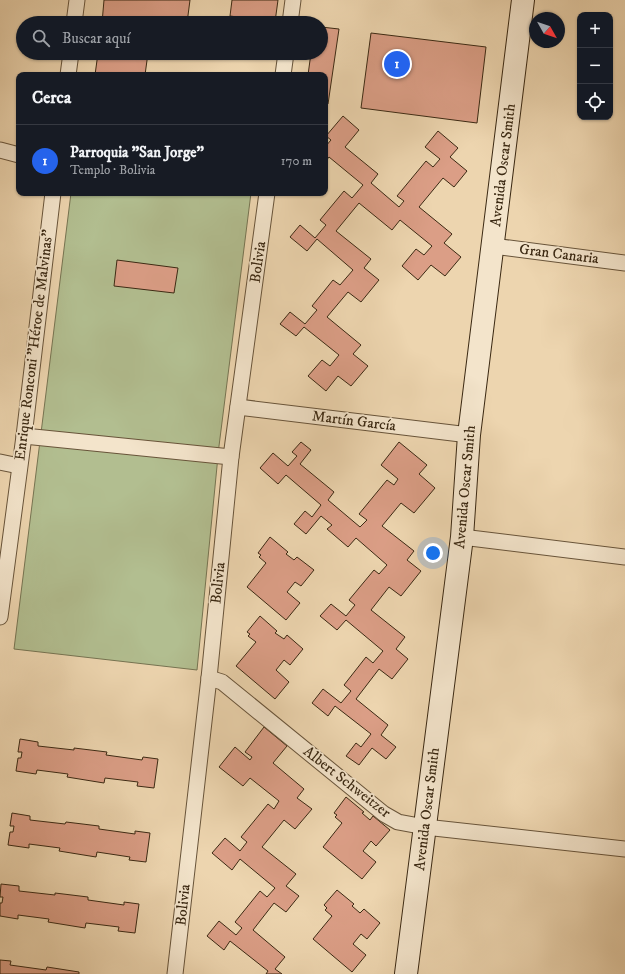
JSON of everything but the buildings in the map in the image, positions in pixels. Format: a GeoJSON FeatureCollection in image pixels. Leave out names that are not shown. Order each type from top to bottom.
{"type":"FeatureCollection","features":[{"type":"Feature","properties":{"kind":"main road","name":"Avenida Oscar Smith"},"geometry":{"type":"LineString","coordinates":[[406,974],[462,537],[469,435],[523,0]]}},
{"type":"Feature","properties":{"kind":"street"},"geometry":{"type":"LineString","coordinates":[[75,16],[77,0]]}},
{"type":"Feature","properties":{"kind":"street"},"geometry":{"type":"LineString","coordinates":[[291,16],[293,0]]}},
{"type":"Feature","properties":{"kind":"street"},"geometry":{"type":"LineString","coordinates":[[68,72],[70,60]]}},
{"type":"Feature","properties":{"kind":"street"},"geometry":{"type":"LineString","coordinates":[[283,72],[285,60]]}},
{"type":"Feature","properties":{"kind":"street"},"geometry":{"type":"LineString","coordinates":[[0,150],[16,154]]}},
{"type":"Feature","properties":{"kind":"street","name":"Enrique Ronconi \"Héroe de Malvinas\""},"geometry":{"type":"LineString","coordinates":[[0,616],[24,436],[53,196]]}},
{"type":"Feature","properties":{"kind":"street","name":"Bolivia"},"geometry":{"type":"LineString","coordinates":[[175,974],[209,678],[231,457],[267,196]]}},
{"type":"Feature","properties":{"kind":"street","name":"Gran Canaria"},"geometry":{"type":"LineString","coordinates":[[493,246],[625,263]]}},
{"type":"Feature","properties":{"kind":"street","name":"Martín García"},"geometry":{"type":"LineString","coordinates":[[238,408],[469,435]]}},
{"type":"Feature","properties":{"kind":"street"},"geometry":{"type":"LineString","coordinates":[[24,436],[231,457]]}},
{"type":"Feature","properties":{"kind":"street"},"geometry":{"type":"LineString","coordinates":[[0,462],[19,466]]}},
{"type":"Feature","properties":{"kind":"street"},"geometry":{"type":"LineString","coordinates":[[462,537],[625,557]]}},
{"type":"Feature","properties":{"kind":"street","name":"Albert Schweitzer"},"geometry":{"type":"LineString","coordinates":[[209,678],[222,682],[384,814],[398,822],[425,827],[625,850]]}},
{"type":"Feature","properties":{"kind":"green space"},"geometry":{"type":"Polygon","coordinates":[[[71,196],[251,196],[219,446],[197,670],[14,649],[71,196]]]}},
{"type":"Feature","properties":{"kind":"place","name":"Parroquia \"San Jorge\""},"geometry":{"type":"Point","coordinates":[397,64]}}]}
